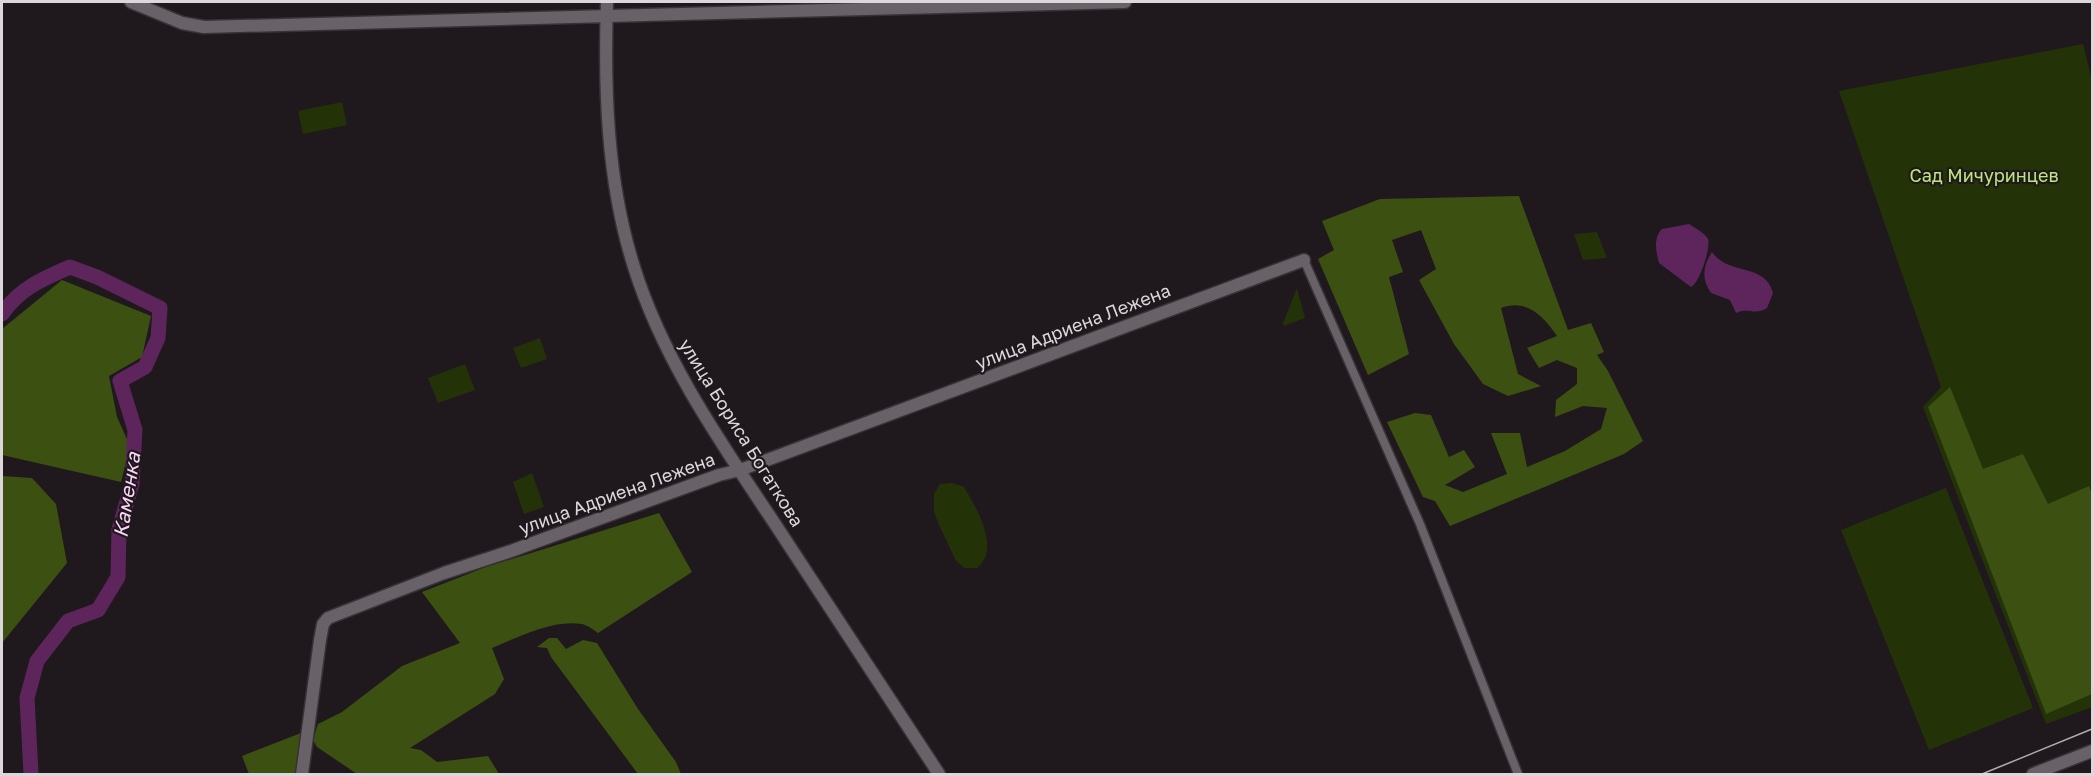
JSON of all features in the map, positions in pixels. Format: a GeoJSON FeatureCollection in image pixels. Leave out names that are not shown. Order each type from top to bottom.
{"type":"FeatureCollection","features":[{"type":"Feature","properties":{"kind":"street"},"geometry":{"type":"LineString","coordinates":[[131,2],[150,5],[182,23],[204,27],[352,21],[1125,2]]}},
{"type":"Feature","properties":{"kind":"street","name":"улица Бориса Богаткова"},"geometry":{"type":"LineString","coordinates":[[607,2],[611,159],[633,266],[652,316],[672,358],[740,470],[939,774]]}},
{"type":"Feature","properties":{"kind":"street"},"geometry":{"type":"LineString","coordinates":[[1304,260],[1420,524],[1518,774]]}},
{"type":"Feature","properties":{"kind":"street","name":"улица Адриена Лежена"},"geometry":{"type":"LineString","coordinates":[[302,774],[320,640],[323,624],[328,618],[444,573],[719,475],[740,470],[1304,260]]}},
{"type":"Feature","properties":{"kind":"street"},"geometry":{"type":"LineString","coordinates":[[2033,774],[2092,751]]}},
{"type":"Feature","properties":{"kind":"green space","name":"Сад Мичуринцев"},"geometry":{"type":"Polygon","coordinates":[[[2083,44],[2092,80],[2092,707],[2046,724],[1923,407],[1941,387],[1839,91],[2083,44]]]}},
{"type":"Feature","properties":{"kind":"green space"},"geometry":{"type":"Polygon","coordinates":[[[342,102],[347,125],[303,134],[298,111],[342,102]]]}},
{"type":"Feature","properties":{"kind":"green space"},"geometry":{"type":"Polygon","coordinates":[[[1519,196],[1568,330],[1591,323],[1604,352],[1597,355],[1608,371],[1643,441],[1624,454],[1450,526],[1435,501],[1423,497],[1387,422],[1415,413],[1431,415],[1449,457],[1464,450],[1475,467],[1445,485],[1463,492],[1507,474],[1491,433],[1520,433],[1527,467],[1565,451],[1601,429],[1607,408],[1583,406],[1555,417],[1556,400],[1577,384],[1577,368],[1557,360],[1539,368],[1527,348],[1557,336],[1534,311],[1519,305],[1501,308],[1518,374],[1541,386],[1508,396],[1483,384],[1454,344],[1419,280],[1436,269],[1421,230],[1392,240],[1403,272],[1389,277],[1409,354],[1368,375],[1318,259],[1334,250],[1322,221],[1380,199],[1519,196]]]}},
{"type":"Feature","properties":{"kind":"green space"},"geometry":{"type":"Polygon","coordinates":[[[1597,232],[1607,258],[1583,260],[1574,234],[1597,232]]]}},
{"type":"Feature","properties":{"kind":"green space"},"geometry":{"type":"Polygon","coordinates":[[[62,280],[151,316],[142,357],[109,376],[117,417],[130,446],[121,482],[2,455],[2,329],[62,280]]]}},
{"type":"Feature","properties":{"kind":"green space"},"geometry":{"type":"Polygon","coordinates":[[[1297,288],[1305,318],[1284,326],[1283,323],[1297,288]]]}},
{"type":"Feature","properties":{"kind":"green space"},"geometry":{"type":"Polygon","coordinates":[[[540,338],[547,359],[521,368],[513,348],[540,338]]]}},
{"type":"Feature","properties":{"kind":"green space"},"geometry":{"type":"Polygon","coordinates":[[[465,364],[475,390],[438,403],[428,378],[465,364]]]}},
{"type":"Feature","properties":{"kind":"green space"},"geometry":{"type":"Polygon","coordinates":[[[1950,387],[1983,469],[2023,454],[2048,504],[2089,486],[2092,494],[2092,694],[2046,714],[1928,407],[1950,387]]]}},
{"type":"Feature","properties":{"kind":"green space"},"geometry":{"type":"Polygon","coordinates":[[[532,473],[544,507],[524,514],[513,482],[532,473]]]}},
{"type":"Feature","properties":{"kind":"green space"},"geometry":{"type":"Polygon","coordinates":[[[2,476],[32,478],[56,504],[67,563],[2,643],[2,476]]]}},
{"type":"Feature","properties":{"kind":"green space"},"geometry":{"type":"Polygon","coordinates":[[[952,483],[964,487],[984,529],[987,550],[984,560],[977,568],[965,568],[956,561],[934,512],[934,494],[940,484],[952,483]]]}},
{"type":"Feature","properties":{"kind":"green space"},"geometry":{"type":"Polygon","coordinates":[[[1946,488],[2033,708],[1929,750],[1841,530],[1946,488]]]}},
{"type":"Feature","properties":{"kind":"green space"},"geometry":{"type":"Polygon","coordinates":[[[659,513],[692,572],[598,633],[582,624],[559,624],[524,634],[492,648],[504,679],[495,694],[410,748],[421,750],[437,762],[488,756],[499,774],[357,774],[317,747],[313,740],[318,724],[342,712],[402,666],[460,643],[422,592],[486,567],[659,513]]]}},
{"type":"Feature","properties":{"kind":"green space"},"geometry":{"type":"Polygon","coordinates":[[[549,638],[557,638],[566,649],[583,640],[597,643],[638,709],[676,762],[681,774],[638,774],[551,657],[547,648],[537,647],[549,638]]]}},
{"type":"Feature","properties":{"kind":"green space"},"geometry":{"type":"Polygon","coordinates":[[[301,733],[297,774],[249,774],[242,756],[301,733]]]}},
{"type":"Feature","properties":{"kind":"shaded area"},"geometry":{"type":"Polygon","coordinates":[[[1689,224],[1708,239],[1701,273],[1691,287],[1659,263],[1656,245],[1657,237],[1662,229],[1689,224]]]}},
{"type":"Feature","properties":{"kind":"shaded area"},"geometry":{"type":"Polygon","coordinates":[[[1712,252],[1727,264],[1754,273],[1769,283],[1773,293],[1767,308],[1736,313],[1730,300],[1711,293],[1704,272],[1712,252]]]}},
{"type":"Feature","properties":{"kind":"waterway","name":"Каменка"},"geometry":{"type":"LineString","coordinates":[[2,314],[24,291],[70,267],[97,277],[160,308],[158,338],[145,367],[120,381],[135,430],[132,484],[119,529],[118,577],[98,610],[68,621],[37,661],[27,698],[31,774]]}},
{"type":"Feature","properties":{"kind":"tram line"},"geometry":{"type":"LineString","coordinates":[[1982,774],[2092,729]]}}]}
